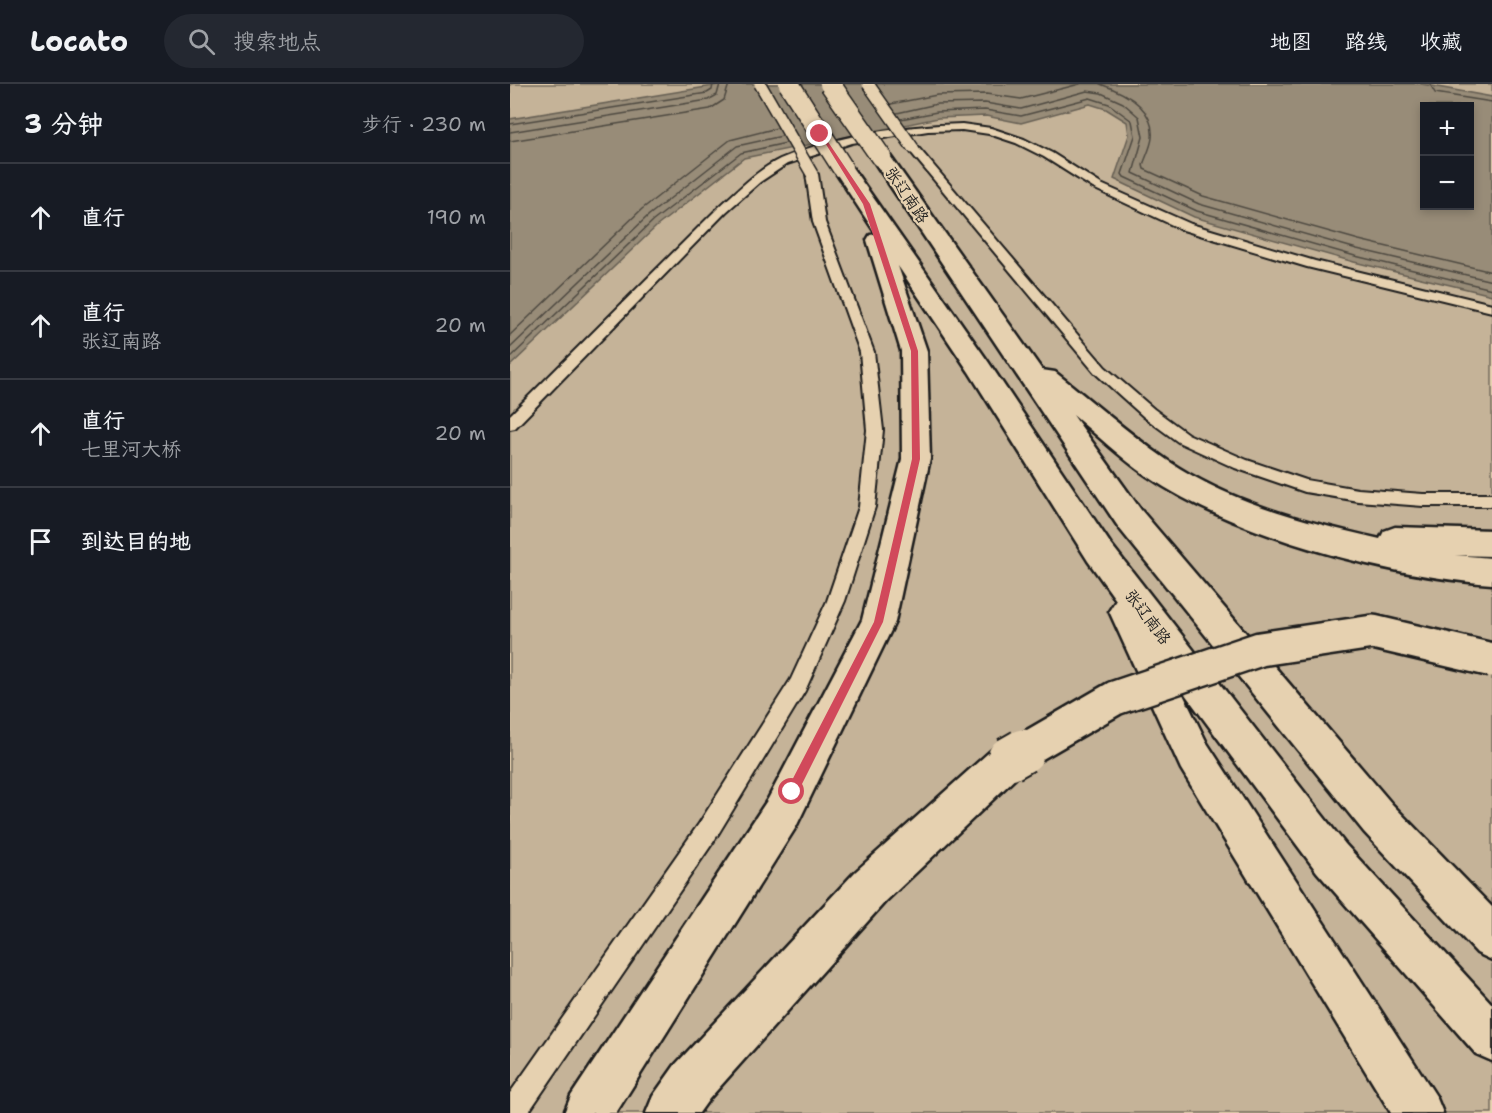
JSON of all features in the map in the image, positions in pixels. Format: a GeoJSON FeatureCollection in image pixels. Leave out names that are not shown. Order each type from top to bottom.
{"type":"FeatureCollection","features":[{"type":"Feature","properties":{"kind":"main road","name":"张辽南路"},"geometry":{"type":"LineString","coordinates":[[789,84],[827,171],[866,204],[978,366],[1099,552],[1330,858],[1492,1038]]}},
{"type":"Feature","properties":{"kind":"main road","name":"张辽南路"},"geometry":{"type":"LineString","coordinates":[[830,84],[1130,519],[1378,818],[1492,938]]}},
{"type":"Feature","properties":{"kind":"main road"},"geometry":{"type":"LineString","coordinates":[[588,1113],[782,813],[878,622],[916,459],[914,351],[866,204]]}},
{"type":"Feature","properties":{"kind":"main road"},"geometry":{"type":"LineString","coordinates":[[1015,353],[1157,468],[1226,506],[1315,537],[1443,567],[1492,571]]}},
{"type":"Feature","properties":{"kind":"main road"},"geometry":{"type":"LineString","coordinates":[[1315,537],[1492,543]]}},
{"type":"Feature","properties":{"kind":"main road"},"geometry":{"type":"LineString","coordinates":[[1099,552],[1194,756],[1419,1113]]}},
{"type":"Feature","properties":{"kind":"main road"},"geometry":{"type":"LineString","coordinates":[[670,1113],[692,1082],[870,887],[1009,759],[1115,698],[1260,648],[1373,632],[1492,660]]}},
{"type":"Feature","properties":{"kind":"lane"},"geometry":{"type":"LineString","coordinates":[[512,1113],[706,833],[798,685],[836,601],[867,507],[875,430],[867,352],[819,222],[827,171],[760,84]]}},
{"type":"Feature","properties":{"kind":"lane"},"geometry":{"type":"LineString","coordinates":[[868,84],[913,148],[1100,370],[1149,413],[1183,438],[1240,464],[1305,486],[1358,495],[1423,500],[1492,500]]}},
{"type":"Feature","properties":{"kind":"lane"},"geometry":{"type":"LineString","coordinates":[[510,424],[722,210],[756,180],[783,162],[850,140],[928,128],[962,127],[991,131],[1020,141],[1048,155],[1097,186],[1187,227],[1311,264],[1492,308]]}},
{"type":"Feature","properties":{"kind":"shaded area"},"geometry":{"type":"Polygon","coordinates":[[[510,84],[1492,84],[1492,1113],[510,1113],[510,84]]]}},
{"type":"Feature","properties":{"kind":"water"},"geometry":{"type":"Polygon","coordinates":[[[725,84],[1421,84],[1492,97],[1492,295],[1354,262],[1194,217],[1114,179],[1129,135],[1127,122],[1106,109],[1090,104],[1021,123],[986,116],[938,118],[744,158],[657,226],[510,366],[510,119],[725,84]]]}},
{"type":"Feature","properties":{"kind":"route"},"geometry":{"type":"LineString","coordinates":[[792,792],[878,622],[916,459],[914,351],[866,204],[820,134]]}}]}
